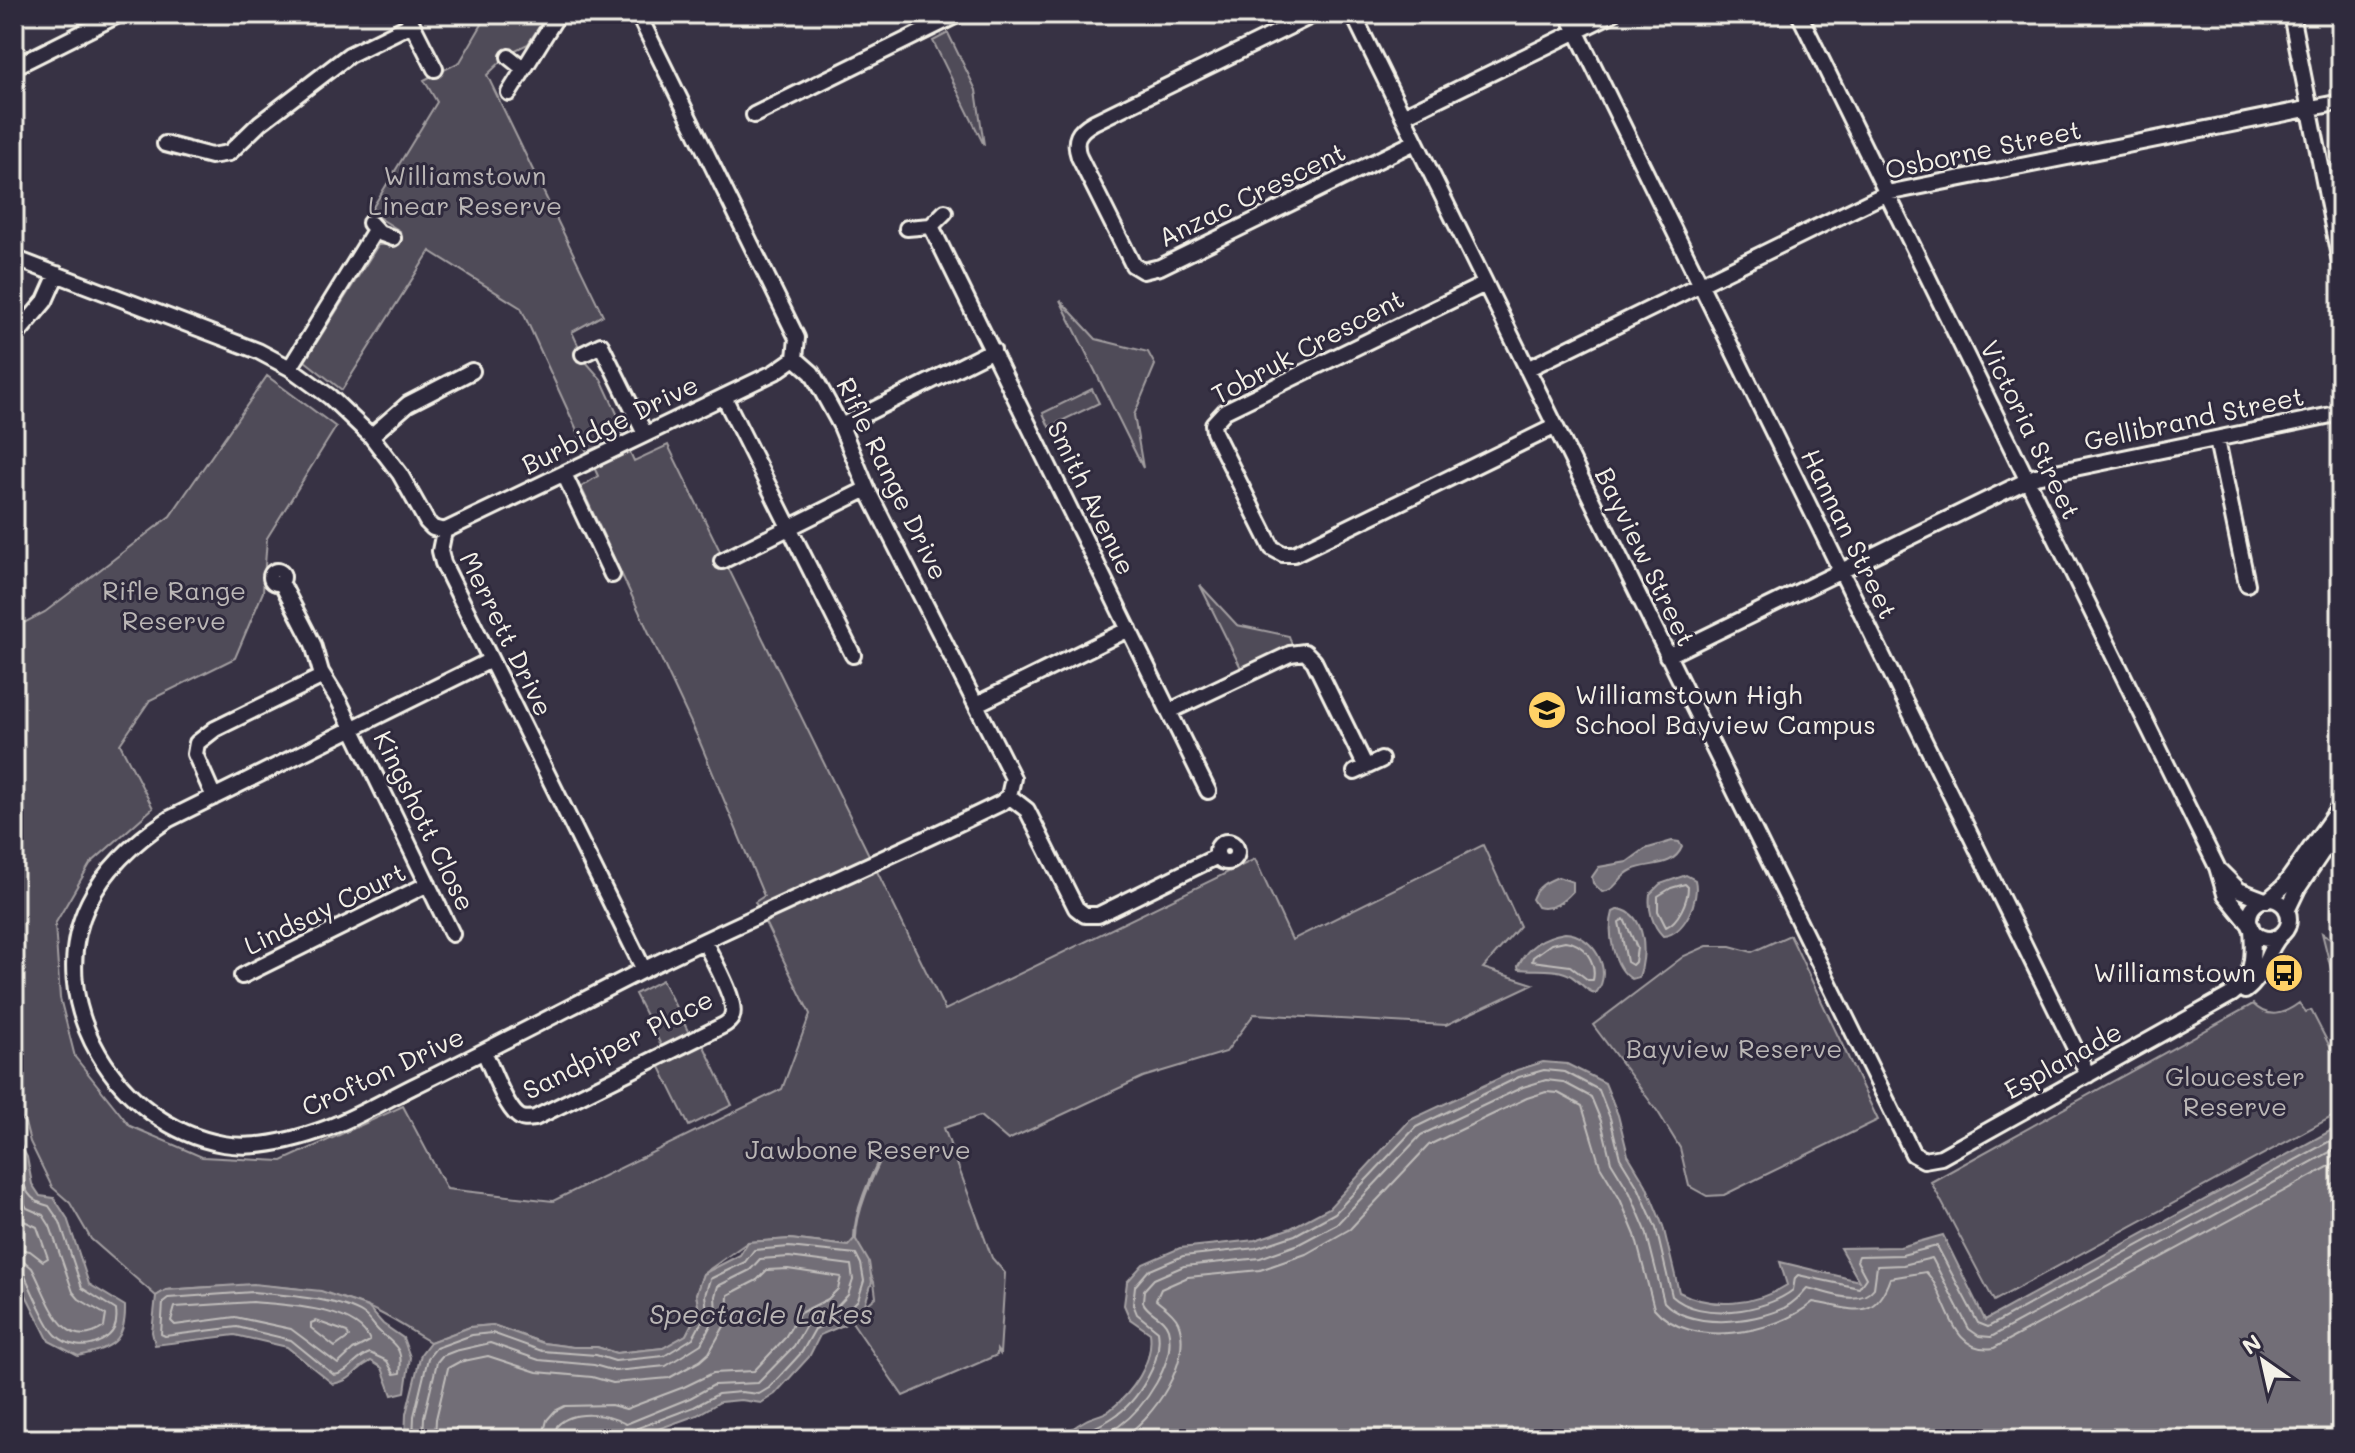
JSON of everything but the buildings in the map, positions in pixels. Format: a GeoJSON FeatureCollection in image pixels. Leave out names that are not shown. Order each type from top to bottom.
{"type":"FeatureCollection","features":[{"type":"Feature","properties":{"kind":"street"},"geometry":{"type":"LineString","coordinates":[[14,67],[120,14]]}},
{"type":"Feature","properties":{"kind":"street"},"geometry":{"type":"LineString","coordinates":[[509,93],[558,14]]}},
{"type":"Feature","properties":{"kind":"street","name":"Rifle Range Drive"},"geometry":{"type":"LineString","coordinates":[[638,14],[797,338],[795,358],[812,373],[841,426],[867,489],[1013,778],[1009,796]]}},
{"type":"Feature","properties":{"kind":"street"},"geometry":{"type":"LineString","coordinates":[[754,115],[959,14]]}},
{"type":"Feature","properties":{"kind":"street","name":"Anzac Crescent"},"geometry":{"type":"LineString","coordinates":[[1315,14],[1094,122],[1078,135],[1075,144],[1079,157],[1133,265],[1143,271],[1160,267],[1415,142]]}},
{"type":"Feature","properties":{"kind":"street","name":"Bayview Street"},"geometry":{"type":"LineString","coordinates":[[1353,14],[1905,1142],[1911,1152],[1921,1159]]}},
{"type":"Feature","properties":{"kind":"street","name":"Hannan Street"},"geometry":{"type":"LineString","coordinates":[[1568,14],[2088,1075]]}},
{"type":"Feature","properties":{"kind":"street"},"geometry":{"type":"LineString","coordinates":[[1403,116],[1612,14]]}},
{"type":"Feature","properties":{"kind":"street","name":"Victoria Street"},"geometry":{"type":"LineString","coordinates":[[1799,14],[2217,867],[2225,894],[2252,927]]}},
{"type":"Feature","properties":{"kind":"street"},"geometry":{"type":"LineString","coordinates":[[2291,14],[2341,267]]}},
{"type":"Feature","properties":{"kind":"street"},"geometry":{"type":"LineString","coordinates":[[165,144],[211,156],[229,153],[260,123],[349,55],[410,19],[435,69]]}},
{"type":"Feature","properties":{"kind":"street"},"geometry":{"type":"LineString","coordinates":[[509,57],[524,69]]}},
{"type":"Feature","properties":{"kind":"street","name":"Osborne Street"},"geometry":{"type":"LineString","coordinates":[[1527,369],[1887,193],[2341,102]]}},
{"type":"Feature","properties":{"kind":"street"},"geometry":{"type":"LineString","coordinates":[[907,228],[931,226],[945,212]]}},
{"type":"Feature","properties":{"kind":"street"},"geometry":{"type":"LineString","coordinates":[[290,368],[372,226],[393,238]]}},
{"type":"Feature","properties":{"kind":"street","name":"Smith Avenue"},"geometry":{"type":"LineString","coordinates":[[931,226],[1209,791]]}},
{"type":"Feature","properties":{"kind":"street","name":"Merrett Drive"},"geometry":{"type":"LineString","coordinates":[[14,258],[258,351],[290,368],[330,397],[371,436],[396,469],[427,522],[444,531],[440,551],[443,563],[644,970]]}},
{"type":"Feature","properties":{"kind":"street"},"geometry":{"type":"LineString","coordinates":[[14,338],[45,301],[57,274]]}},
{"type":"Feature","properties":{"kind":"street","name":"Tobruk Crescent"},"geometry":{"type":"LineString","coordinates":[[1485,284],[1225,411],[1213,424],[1214,432],[1272,548],[1283,554],[1294,554],[1554,427]]}},
{"type":"Feature","properties":{"kind":"street"},"geometry":{"type":"LineString","coordinates":[[583,354],[601,345],[645,434]]}},
{"type":"Feature","properties":{"kind":"street"},"geometry":{"type":"LineString","coordinates":[[841,426],[993,350]]}},
{"type":"Feature","properties":{"kind":"street","name":"Burbidge Drive"},"geometry":{"type":"LineString","coordinates":[[444,531],[775,372],[795,358]]}},
{"type":"Feature","properties":{"kind":"street"},"geometry":{"type":"LineString","coordinates":[[371,436],[408,404],[472,371]]}},
{"type":"Feature","properties":{"kind":"street"},"geometry":{"type":"LineString","coordinates":[[724,397],[853,655]]}},
{"type":"Feature","properties":{"kind":"street","name":"Gellibrand Street"},"geometry":{"type":"LineString","coordinates":[[1667,656],[2027,479],[2341,413]]}},
{"type":"Feature","properties":{"kind":"street"},"geometry":{"type":"LineString","coordinates":[[2217,440],[2247,584]]}},
{"type":"Feature","properties":{"kind":"street"},"geometry":{"type":"LineString","coordinates":[[564,474],[612,575]]}},
{"type":"Feature","properties":{"kind":"street"},"geometry":{"type":"LineString","coordinates":[[722,561],[867,489]]}},
{"type":"Feature","properties":{"kind":"street","name":"Kingshott Close"},"geometry":{"type":"LineString","coordinates":[[281,582],[313,644],[323,676],[452,934]]}},
{"type":"Feature","properties":{"kind":"street"},"geometry":{"type":"LineString","coordinates":[[977,704],[1129,629]]}},
{"type":"Feature","properties":{"kind":"street"},"geometry":{"type":"LineString","coordinates":[[1170,711],[1290,654],[1305,652],[1314,661],[1360,769],[1381,760]]}},
{"type":"Feature","properties":{"kind":"street","name":"Crofton Drive"},"geometry":{"type":"LineString","coordinates":[[491,660],[169,819],[145,836],[104,877],[89,901],[80,924],[76,984],[82,1019],[104,1065],[143,1107],[166,1124],[197,1138],[227,1145],[277,1141],[321,1131],[644,970],[855,873],[1009,796]]}},
{"type":"Feature","properties":{"kind":"street"},"geometry":{"type":"LineString","coordinates":[[214,797],[194,752],[198,741],[215,729],[323,676]]}},
{"type":"Feature","properties":{"kind":"street"},"geometry":{"type":"LineString","coordinates":[[1009,796],[1027,810],[1074,905],[1088,915],[1105,912],[1218,856]]}},
{"type":"Feature","properties":{"kind":"street"},"geometry":{"type":"LineString","coordinates":[[2257,980],[2254,975],[2251,911],[2279,890],[2341,805]]}},
{"type":"Feature","properties":{"kind":"street"},"geometry":{"type":"LineString","coordinates":[[2291,875],[2307,862],[2330,831],[2339,828]]}},
{"type":"Feature","properties":{"kind":"street"},"geometry":{"type":"LineString","coordinates":[[2257,980],[2269,949],[2288,925],[2287,911],[2298,888],[2339,828]]}},
{"type":"Feature","properties":{"kind":"street","name":"Victoria Street"},"geometry":{"type":"LineString","coordinates":[[2217,867],[2239,890],[2266,900]]}},
{"type":"Feature","properties":{"kind":"street","name":"Lindsay Court"},"geometry":{"type":"LineString","coordinates":[[242,976],[428,884]]}},
{"type":"Feature","properties":{"kind":"street"},"geometry":{"type":"LineString","coordinates":[[2266,900],[2279,902],[2287,911]]}},
{"type":"Feature","properties":{"kind":"street"},"geometry":{"type":"LineString","coordinates":[[2252,927],[2264,938],[2281,935]]}},
{"type":"Feature","properties":{"kind":"street","name":"Sandpiper Place"},"geometry":{"type":"LineString","coordinates":[[484,1052],[517,1116],[535,1118],[724,1025],[734,1012],[704,941]]}},
{"type":"Feature","properties":{"kind":"street","name":"Esplanade"},"geometry":{"type":"LineString","coordinates":[[2226,998],[2245,983],[2253,960]]}},
{"type":"Feature","properties":{"kind":"street","name":"Esplanade"},"geometry":{"type":"LineString","coordinates":[[1921,1159],[1941,1157],[2226,998],[2244,991],[2257,980]]}},
{"type":"Feature","properties":{"kind":"green space","name":"Jawbone Reserve"},"geometry":{"type":"Polygon","coordinates":[[[488,14],[547,14],[528,44],[511,52],[487,75],[603,315],[572,332],[586,362],[601,379],[634,461],[668,445],[945,1010],[1255,859],[1292,940],[1483,845],[1520,926],[1483,968],[1533,984],[1446,1025],[1254,1014],[1226,1052],[1143,1077],[1008,1140],[980,1116],[944,1128],[992,1258],[1005,1273],[1000,1354],[997,1350],[997,1355],[903,1396],[850,1319],[876,1297],[874,1282],[855,1239],[848,1246],[790,1239],[748,1242],[703,1274],[696,1294],[699,1310],[686,1335],[663,1348],[616,1353],[597,1347],[543,1343],[493,1325],[470,1327],[430,1342],[374,1310],[315,1291],[243,1286],[166,1290],[156,1296],[91,1239],[70,1203],[52,1187],[30,1142],[25,1123],[14,1113],[14,628],[45,612],[170,516],[267,376],[336,427],[267,538],[263,592],[235,658],[150,700],[120,744],[153,808],[90,864],[55,924],[60,998],[75,1057],[130,1126],[202,1157],[282,1161],[403,1106],[447,1189],[553,1201],[782,1089],[810,1014],[755,902],[764,896],[699,740],[581,487],[598,476],[521,308],[430,251],[342,390],[305,361],[378,245],[392,244],[400,231],[370,212],[437,102],[424,80],[460,62],[488,14]]]}},
{"type":"Feature","properties":{"kind":"green space"},"geometry":{"type":"Polygon","coordinates":[[[948,33],[976,90],[984,145],[933,41],[948,33]]]}},
{"type":"Feature","properties":{"kind":"green space"},"geometry":{"type":"Polygon","coordinates":[[[1060,300],[1096,339],[1148,352],[1155,365],[1134,415],[1143,468],[1060,300]]]}},
{"type":"Feature","properties":{"kind":"green space"},"geometry":{"type":"Polygon","coordinates":[[[1092,389],[1099,403],[1049,427],[1043,413],[1092,389]]]}},
{"type":"Feature","properties":{"kind":"green space"},"geometry":{"type":"Polygon","coordinates":[[[1200,585],[1237,625],[1289,636],[1292,645],[1243,672],[1200,585]]]}},
{"type":"Feature","properties":{"kind":"green space"},"geometry":{"type":"Polygon","coordinates":[[[2322,933],[2338,943],[2332,948],[2334,971],[2331,969],[2322,933]]]}},
{"type":"Feature","properties":{"kind":"green space","name":"Bayview Reserve"},"geometry":{"type":"Polygon","coordinates":[[[1790,935],[1878,1120],[1724,1195],[1707,1196],[1689,1186],[1680,1148],[1658,1112],[1593,1025],[1684,956],[1707,946],[1730,946],[1752,952],[1790,935]]]}},
{"type":"Feature","properties":{"kind":"green space"},"geometry":{"type":"Polygon","coordinates":[[[662,980],[689,1033],[702,1042],[732,1105],[689,1126],[658,1063],[662,1047],[635,994],[662,980]]]}},
{"type":"Feature","properties":{"kind":"green space","name":"Gloucester Reserve"},"geometry":{"type":"Polygon","coordinates":[[[2299,1003],[2306,1012],[2311,1010],[2341,1068],[2341,1112],[1994,1301],[1931,1182],[2253,1004],[2264,1012],[2276,1014],[2299,1003]]]}},
{"type":"Feature","properties":{"kind":"water"},"geometry":{"type":"Polygon","coordinates":[[[1679,842],[1682,847],[1673,858],[1632,870],[1607,891],[1602,892],[1593,883],[1592,877],[1599,867],[1627,862],[1645,849],[1679,842]]]}},
{"type":"Feature","properties":{"kind":"water"},"geometry":{"type":"Polygon","coordinates":[[[1686,875],[1695,880],[1693,906],[1678,930],[1663,936],[1652,916],[1650,894],[1660,884],[1686,875]]]}},
{"type":"Feature","properties":{"kind":"water"},"geometry":{"type":"Polygon","coordinates":[[[1558,877],[1573,882],[1573,891],[1557,905],[1537,907],[1532,899],[1536,891],[1558,877]]]}},
{"type":"Feature","properties":{"kind":"water"},"geometry":{"type":"Polygon","coordinates":[[[1619,909],[1635,919],[1642,937],[1642,968],[1639,977],[1632,979],[1620,967],[1611,939],[1613,912],[1619,909]]]}},
{"type":"Feature","properties":{"kind":"water"},"geometry":{"type":"Polygon","coordinates":[[[1565,933],[1584,940],[1598,955],[1603,974],[1596,993],[1565,973],[1519,969],[1526,953],[1537,944],[1565,933]]]}},
{"type":"Feature","properties":{"kind":"water"},"geometry":{"type":"Polygon","coordinates":[[[1543,1062],[1567,1064],[1605,1083],[1618,1115],[1628,1155],[1646,1185],[1663,1226],[1679,1292],[1692,1298],[1720,1303],[1748,1301],[1787,1285],[1780,1262],[1859,1281],[1840,1248],[1900,1247],[1943,1235],[1985,1320],[2341,1125],[2341,1439],[1060,1439],[1079,1424],[1107,1412],[1118,1403],[1145,1366],[1150,1333],[1130,1319],[1124,1305],[1127,1282],[1143,1264],[1180,1248],[1255,1240],[1291,1228],[1329,1208],[1410,1120],[1517,1070],[1543,1062]]]}},
{"type":"Feature","properties":{"kind":"water"},"geometry":{"type":"Polygon","coordinates":[[[14,1133],[27,1157],[32,1184],[40,1196],[54,1198],[67,1218],[89,1284],[125,1306],[120,1336],[100,1350],[78,1356],[49,1341],[14,1271],[14,1133]]]}},
{"type":"Feature","properties":{"kind":"water","name":"Spectacle Lakes"},"geometry":{"type":"Polygon","coordinates":[[[855,1238],[869,1262],[872,1282],[865,1304],[844,1325],[820,1335],[809,1357],[775,1394],[761,1403],[741,1400],[720,1402],[697,1415],[639,1436],[575,1434],[565,1439],[405,1439],[406,1414],[421,1354],[430,1342],[470,1327],[493,1325],[543,1343],[597,1347],[616,1353],[663,1348],[686,1335],[699,1310],[696,1294],[703,1274],[740,1255],[748,1242],[790,1239],[848,1246],[855,1238]]]}},
{"type":"Feature","properties":{"kind":"water"},"geometry":{"type":"Polygon","coordinates":[[[253,1284],[321,1291],[368,1307],[383,1324],[403,1338],[410,1357],[405,1392],[392,1395],[382,1368],[371,1361],[347,1379],[333,1384],[287,1347],[235,1335],[155,1345],[152,1332],[156,1296],[166,1290],[253,1284]]]}},
{"type":"Feature","properties":{"kind":"waterway"},"geometry":{"type":"LineString","coordinates":[[855,1238],[861,1206],[883,1153]]}},
{"type":"Feature","properties":{"kind":"place","name":"Williamstown High School Bayview Campus"},"geometry":{"type":"Point","coordinates":[1547,710]}},
{"type":"Feature","properties":{"kind":"place","name":"Williamstown"},"geometry":{"type":"Point","coordinates":[2284,973]}},
{"type":"Feature","properties":{"kind":"park label","name":"Williamstown Linear Reserve"},"geometry":{"type":"Point","coordinates":[465,191]}},
{"type":"Feature","properties":{"kind":"park label","name":"Rifle Range Reserve"},"geometry":{"type":"Point","coordinates":[174,606]}}]}
